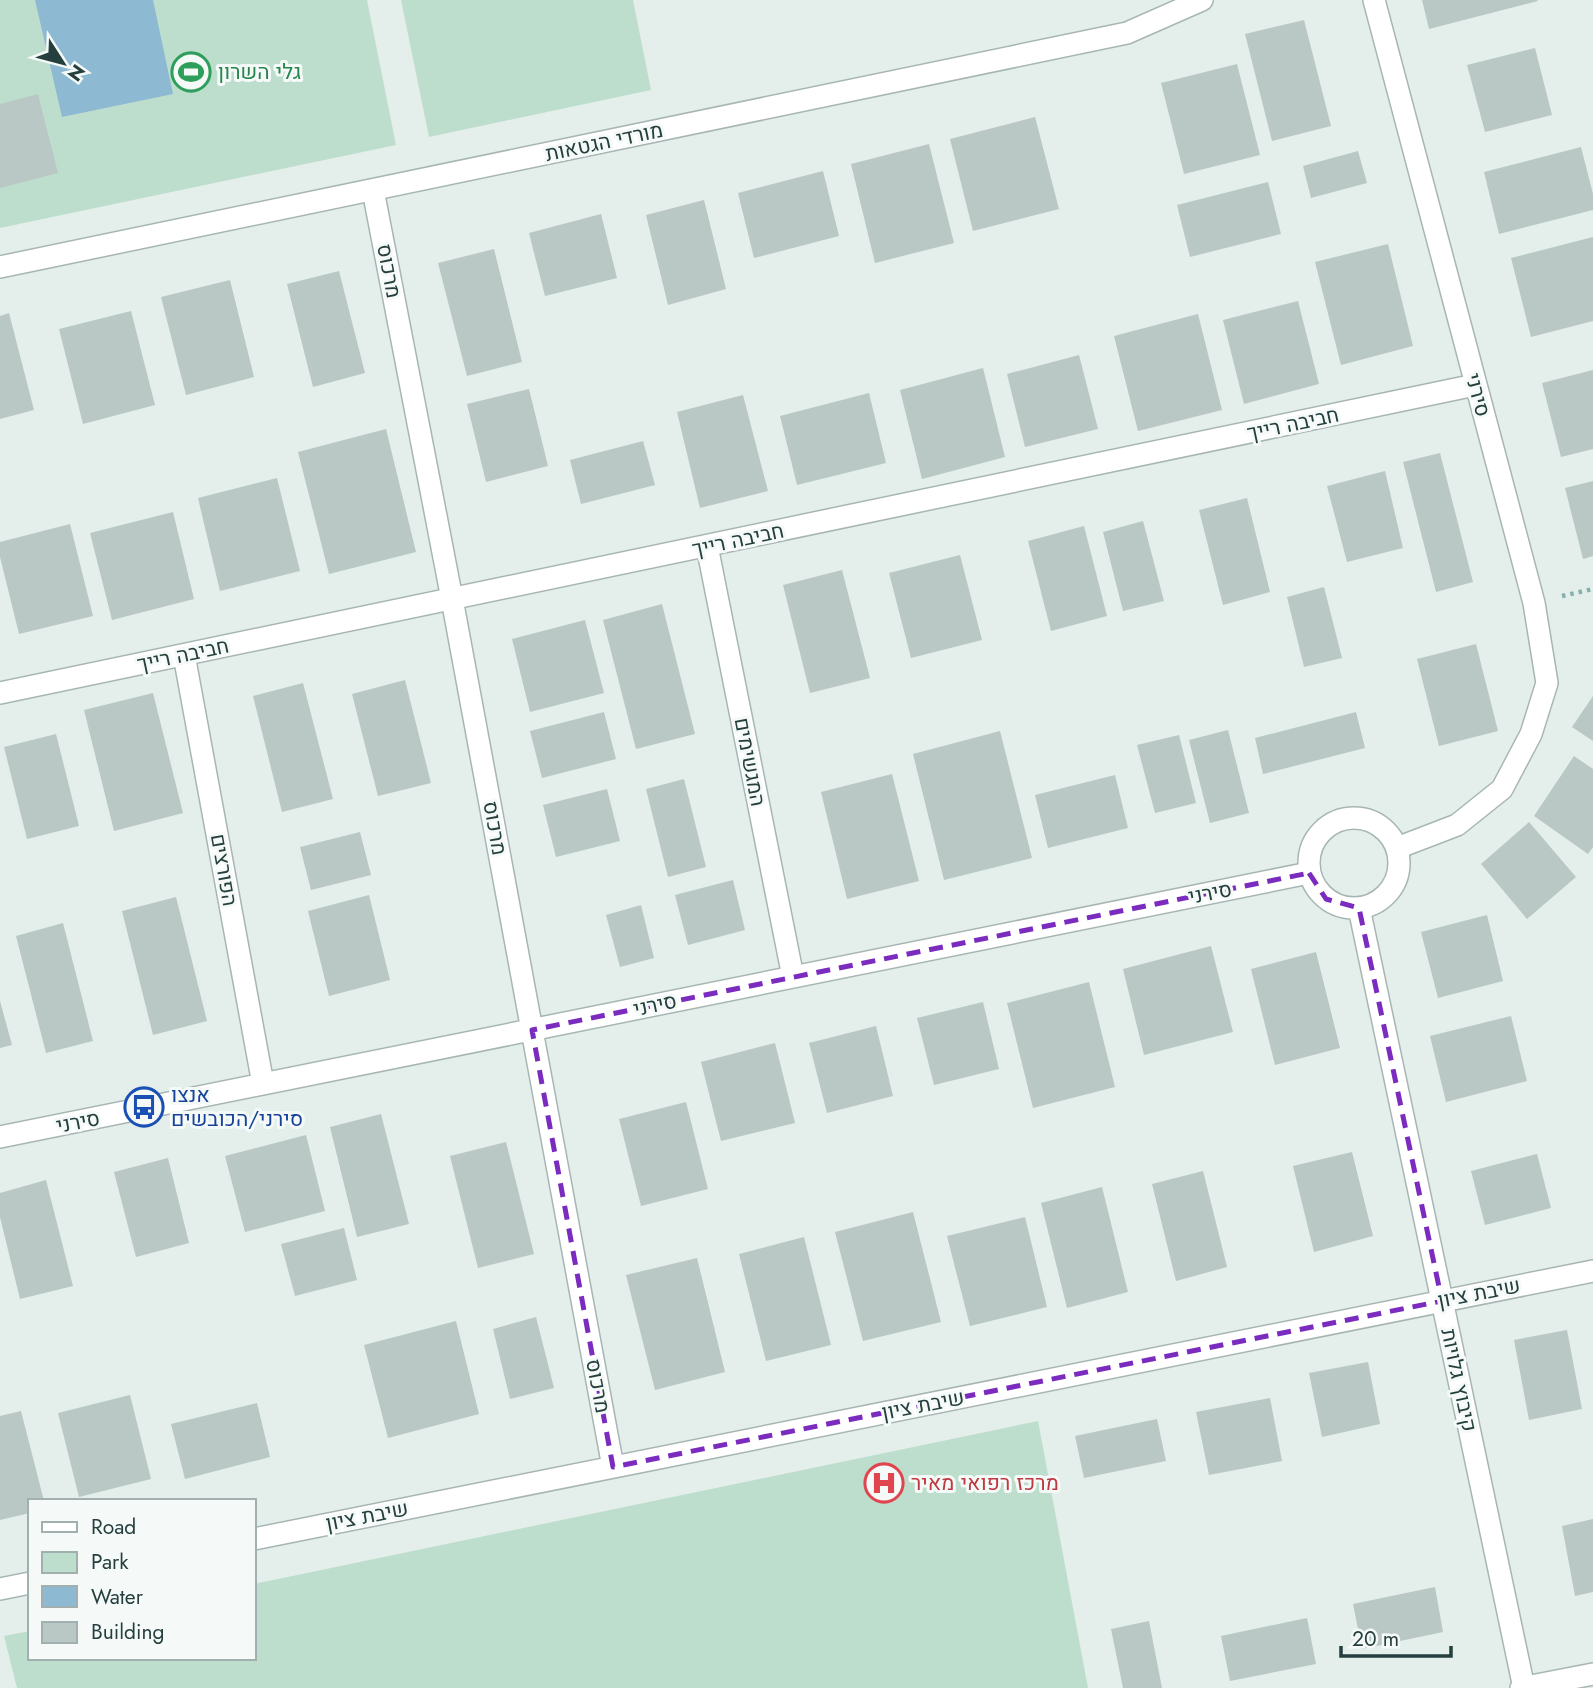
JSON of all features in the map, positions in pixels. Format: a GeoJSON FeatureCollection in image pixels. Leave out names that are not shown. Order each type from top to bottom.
{"type":"FeatureCollection","features":[{"type":"Feature","properties":{"kind":"street","name":"מורדי הגטאות"},"geometry":{"type":"LineString","coordinates":[[0,267],[1128,33],[1202,0]]}},
{"type":"Feature","properties":{"kind":"street","name":"סירני"},"geometry":{"type":"LineString","coordinates":[[1374,0],[1534,603],[1548,683],[1531,734],[1502,789],[1457,825],[1397,848]]}},
{"type":"Feature","properties":{"kind":"street","name":"מרכוס"},"geometry":{"type":"LineString","coordinates":[[373,190],[613,1467]]}},
{"type":"Feature","properties":{"kind":"street","name":"חביבה רייך"},"geometry":{"type":"LineString","coordinates":[[0,694],[1475,385]]}},
{"type":"Feature","properties":{"kind":"street","name":"המגשימים"},"geometry":{"type":"LineString","coordinates":[[707,546],[793,977]]}},
{"type":"Feature","properties":{"kind":"street","name":"הפורצים"},"geometry":{"type":"LineString","coordinates":[[184,655],[263,1084]]}},
{"type":"Feature","properties":{"kind":"street"},"geometry":{"type":"LineString","coordinates":[[1363,818],[1377,823],[1389,834],[1397,848],[1399,865],[1396,880],[1387,894],[1374,904],[1359,908],[1341,906],[1326,899],[1315,888],[1309,873],[1308,857],[1313,842],[1322,829],[1336,820],[1363,818]]}},
{"type":"Feature","properties":{"kind":"street","name":"סירני"},"geometry":{"type":"LineString","coordinates":[[0,1137],[1309,873]]}},
{"type":"Feature","properties":{"kind":"street","name":"קיבוץ גלויות"},"geometry":{"type":"LineString","coordinates":[[1359,908],[1523,1688]]}},
{"type":"Feature","properties":{"kind":"street","name":"שיבת ציון"},"geometry":{"type":"LineString","coordinates":[[256,1539],[1593,1271]]}},
{"type":"Feature","properties":{"kind":"street"},"geometry":{"type":"LineString","coordinates":[[0,1589],[28,1584]]}},
{"type":"Feature","properties":{"kind":"street"},"geometry":{"type":"LineString","coordinates":[[1523,1688],[1593,1674]]}},
{"type":"Feature","properties":{"kind":"highlighted area"},"geometry":{"type":"Polygon","coordinates":[[[1309,873],[1326,899],[1359,908],[1442,1301],[613,1467],[532,1030],[1309,873]]]}},
{"type":"Feature","properties":{"kind":"green space","name":"גלי השרון"},"geometry":{"type":"Polygon","coordinates":[[[0,0],[367,0],[396,145],[0,228],[0,0]]]}},
{"type":"Feature","properties":{"kind":"green space"},"geometry":{"type":"Polygon","coordinates":[[[401,0],[633,0],[651,90],[429,137],[401,0]]]}},
{"type":"Feature","properties":{"kind":"green space","name":"מרכז רפואי מאיר"},"geometry":{"type":"Polygon","coordinates":[[[1038,1421],[1088,1688],[17,1688],[4,1636],[28,1631],[28,1660],[256,1660],[256,1584],[1038,1421]]]}},
{"type":"Feature","properties":{"kind":"water"},"geometry":{"type":"Polygon","coordinates":[[[35,0],[153,0],[173,94],[62,117],[35,0]]]}},
{"type":"Feature","properties":{"kind":"building"},"geometry":{"type":"Polygon","coordinates":[[[1422,0],[1537,0],[1538,1],[1429,29],[1422,0]]]}},
{"type":"Feature","properties":{"kind":"building"},"geometry":{"type":"Polygon","coordinates":[[[1304,20],[1331,126],[1272,141],[1245,34],[1304,20]]]}},
{"type":"Feature","properties":{"kind":"building"},"geometry":{"type":"Polygon","coordinates":[[[1535,48],[1552,115],[1485,132],[1467,65],[1535,48]]]}},
{"type":"Feature","properties":{"kind":"building"},"geometry":{"type":"Polygon","coordinates":[[[1237,64],[1260,155],[1184,174],[1161,83],[1237,64]]]}},
{"type":"Feature","properties":{"kind":"building"},"geometry":{"type":"Polygon","coordinates":[[[38,94],[58,173],[0,188],[0,104],[38,94]]]}},
{"type":"Feature","properties":{"kind":"building"},"geometry":{"type":"Polygon","coordinates":[[[1035,117],[1059,209],[973,231],[950,139],[1035,117]]]}},
{"type":"Feature","properties":{"kind":"building"},"geometry":{"type":"Polygon","coordinates":[[[929,144],[954,243],[875,263],[851,164],[929,144]]]}},
{"type":"Feature","properties":{"kind":"building"},"geometry":{"type":"Polygon","coordinates":[[[1581,147],[1593,194],[1593,210],[1499,234],[1484,172],[1581,147]]]}},
{"type":"Feature","properties":{"kind":"building"},"geometry":{"type":"Polygon","coordinates":[[[1358,151],[1367,183],[1311,198],[1303,166],[1358,151]]]}},
{"type":"Feature","properties":{"kind":"building"},"geometry":{"type":"Polygon","coordinates":[[[823,171],[839,236],[754,258],[738,193],[823,171]]]}},
{"type":"Feature","properties":{"kind":"building"},"geometry":{"type":"Polygon","coordinates":[[[1268,182],[1281,234],[1190,257],[1177,205],[1268,182]]]}},
{"type":"Feature","properties":{"kind":"building"},"geometry":{"type":"Polygon","coordinates":[[[704,200],[726,289],[668,305],[646,215],[704,200]]]}},
{"type":"Feature","properties":{"kind":"building"},"geometry":{"type":"Polygon","coordinates":[[[601,214],[617,278],[545,296],[529,233],[601,214]]]}},
{"type":"Feature","properties":{"kind":"building"},"geometry":{"type":"Polygon","coordinates":[[[1593,237],[1593,321],[1531,337],[1511,258],[1593,237]]]}},
{"type":"Feature","properties":{"kind":"building"},"geometry":{"type":"Polygon","coordinates":[[[1388,244],[1413,346],[1341,365],[1315,262],[1388,244]]]}},
{"type":"Feature","properties":{"kind":"building"},"geometry":{"type":"Polygon","coordinates":[[[494,249],[522,362],[467,376],[438,263],[494,249]]]}},
{"type":"Feature","properties":{"kind":"building"},"geometry":{"type":"Polygon","coordinates":[[[339,271],[365,373],[313,387],[287,284],[339,271]]]}},
{"type":"Feature","properties":{"kind":"building"},"geometry":{"type":"Polygon","coordinates":[[[230,280],[254,377],[186,395],[161,297],[230,280]]]}},
{"type":"Feature","properties":{"kind":"building"},"geometry":{"type":"Polygon","coordinates":[[[1298,301],[1319,384],[1244,404],[1223,320],[1298,301]]]}},
{"type":"Feature","properties":{"kind":"building"},"geometry":{"type":"Polygon","coordinates":[[[131,311],[155,405],[83,424],[59,329],[131,311]]]}},
{"type":"Feature","properties":{"kind":"building"},"geometry":{"type":"Polygon","coordinates":[[[9,313],[34,410],[0,419],[0,316],[9,313]]]}},
{"type":"Feature","properties":{"kind":"building"},"geometry":{"type":"Polygon","coordinates":[[[1198,314],[1222,410],[1138,431],[1114,336],[1198,314]]]}},
{"type":"Feature","properties":{"kind":"building"},"geometry":{"type":"Polygon","coordinates":[[[1079,355],[1098,429],[1025,447],[1007,374],[1079,355]]]}},
{"type":"Feature","properties":{"kind":"building"},"geometry":{"type":"Polygon","coordinates":[[[983,368],[1005,457],[922,479],[900,390],[983,368]]]}},
{"type":"Feature","properties":{"kind":"building"},"geometry":{"type":"Polygon","coordinates":[[[1593,370],[1593,449],[1561,457],[1542,383],[1593,370]]]}},
{"type":"Feature","properties":{"kind":"building"},"geometry":{"type":"Polygon","coordinates":[[[529,389],[548,466],[486,482],[467,404],[529,389]]]}},
{"type":"Feature","properties":{"kind":"building"},"geometry":{"type":"Polygon","coordinates":[[[869,393],[886,463],[797,485],[780,416],[869,393]]]}},
{"type":"Feature","properties":{"kind":"building"},"geometry":{"type":"Polygon","coordinates":[[[743,395],[768,491],[700,508],[677,412],[743,395]]]}},
{"type":"Feature","properties":{"kind":"building"},"geometry":{"type":"Polygon","coordinates":[[[386,429],[416,552],[329,574],[298,452],[386,429]]]}},
{"type":"Feature","properties":{"kind":"building"},"geometry":{"type":"Polygon","coordinates":[[[643,441],[655,485],[581,504],[570,460],[643,441]]]}},
{"type":"Feature","properties":{"kind":"building"},"geometry":{"type":"Polygon","coordinates":[[[1440,453],[1473,582],[1436,592],[1403,462],[1440,453]]]}},
{"type":"Feature","properties":{"kind":"building"},"geometry":{"type":"Polygon","coordinates":[[[1385,471],[1403,548],[1347,562],[1327,486],[1385,471]]]}},
{"type":"Feature","properties":{"kind":"building"},"geometry":{"type":"Polygon","coordinates":[[[277,478],[300,571],[220,591],[198,498],[277,478]]]}},
{"type":"Feature","properties":{"kind":"building"},"geometry":{"type":"Polygon","coordinates":[[[1593,481],[1593,556],[1583,559],[1565,488],[1593,481]]]}},
{"type":"Feature","properties":{"kind":"building"},"geometry":{"type":"Polygon","coordinates":[[[1247,498],[1270,592],[1223,605],[1199,510],[1247,498]]]}},
{"type":"Feature","properties":{"kind":"building"},"geometry":{"type":"Polygon","coordinates":[[[173,512],[194,599],[112,620],[90,533],[173,512]]]}},
{"type":"Feature","properties":{"kind":"building"},"geometry":{"type":"Polygon","coordinates":[[[1143,521],[1164,601],[1123,611],[1103,532],[1143,521]]]}},
{"type":"Feature","properties":{"kind":"building"},"geometry":{"type":"Polygon","coordinates":[[[70,524],[93,616],[19,634],[0,557],[0,542],[70,524]]]}},
{"type":"Feature","properties":{"kind":"building"},"geometry":{"type":"Polygon","coordinates":[[[1084,526],[1107,616],[1051,631],[1028,541],[1084,526]]]}},
{"type":"Feature","properties":{"kind":"building"},"geometry":{"type":"Polygon","coordinates":[[[960,555],[982,640],[911,658],[889,573],[960,555]]]}},
{"type":"Feature","properties":{"kind":"building"},"geometry":{"type":"Polygon","coordinates":[[[842,570],[870,678],[810,693],[783,585],[842,570]]]}},
{"type":"Feature","properties":{"kind":"building"},"geometry":{"type":"Polygon","coordinates":[[[1324,587],[1342,658],[1304,667],[1287,597],[1324,587]]]}},
{"type":"Feature","properties":{"kind":"building"},"geometry":{"type":"Polygon","coordinates":[[[662,604],[695,734],[636,749],[603,620],[662,604]]]}},
{"type":"Feature","properties":{"kind":"building"},"geometry":{"type":"Polygon","coordinates":[[[585,620],[604,693],[530,712],[512,639],[585,620]]]}},
{"type":"Feature","properties":{"kind":"building"},"geometry":{"type":"Polygon","coordinates":[[[1476,644],[1498,731],[1439,746],[1417,659],[1476,644]]]}},
{"type":"Feature","properties":{"kind":"building"},"geometry":{"type":"Polygon","coordinates":[[[405,680],[431,783],[378,796],[352,694],[405,680]]]}},
{"type":"Feature","properties":{"kind":"building"},"geometry":{"type":"Polygon","coordinates":[[[303,683],[333,799],[282,812],[253,696],[303,683]]]}},
{"type":"Feature","properties":{"kind":"building"},"geometry":{"type":"Polygon","coordinates":[[[153,693],[183,813],[114,831],[84,710],[153,693]]]}},
{"type":"Feature","properties":{"kind":"building"},"geometry":{"type":"Polygon","coordinates":[[[1593,696],[1593,741],[1572,727],[1593,696]]]}},
{"type":"Feature","properties":{"kind":"building"},"geometry":{"type":"Polygon","coordinates":[[[604,712],[616,759],[542,778],[530,731],[604,712]]]}},
{"type":"Feature","properties":{"kind":"building"},"geometry":{"type":"Polygon","coordinates":[[[1356,712],[1365,748],[1263,774],[1255,738],[1356,712]]]}},
{"type":"Feature","properties":{"kind":"building"},"geometry":{"type":"Polygon","coordinates":[[[1228,730],[1249,813],[1210,823],[1189,740],[1228,730]]]}},
{"type":"Feature","properties":{"kind":"building"},"geometry":{"type":"Polygon","coordinates":[[[1000,731],[1032,858],[944,880],[913,754],[1000,731]]]}},
{"type":"Feature","properties":{"kind":"building"},"geometry":{"type":"Polygon","coordinates":[[[56,734],[79,826],[27,839],[4,747],[56,734]]]}},
{"type":"Feature","properties":{"kind":"building"},"geometry":{"type":"Polygon","coordinates":[[[1179,735],[1196,803],[1155,813],[1137,745],[1179,735]]]}},
{"type":"Feature","properties":{"kind":"building"},"geometry":{"type":"Polygon","coordinates":[[[1574,756],[1593,769],[1593,847],[1588,854],[1534,816],[1574,756]]]}},
{"type":"Feature","properties":{"kind":"building"},"geometry":{"type":"Polygon","coordinates":[[[892,774],[919,881],[847,899],[821,792],[892,774]]]}},
{"type":"Feature","properties":{"kind":"building"},"geometry":{"type":"Polygon","coordinates":[[[1115,775],[1128,828],[1048,848],[1035,795],[1115,775]]]}},
{"type":"Feature","properties":{"kind":"building"},"geometry":{"type":"Polygon","coordinates":[[[684,779],[706,867],[668,877],[646,789],[684,779]]]}},
{"type":"Feature","properties":{"kind":"building"},"geometry":{"type":"Polygon","coordinates":[[[607,789],[620,841],[556,857],[543,805],[607,789]]]}},
{"type":"Feature","properties":{"kind":"building"},"geometry":{"type":"Polygon","coordinates":[[[1529,822],[1576,877],[1527,919],[1481,864],[1529,822]]]}},
{"type":"Feature","properties":{"kind":"building"},"geometry":{"type":"Polygon","coordinates":[[[360,832],[371,875],[311,890],[300,847],[360,832]]]}},
{"type":"Feature","properties":{"kind":"building"},"geometry":{"type":"Polygon","coordinates":[[[733,880],[745,930],[688,945],[675,895],[733,880]]]}},
{"type":"Feature","properties":{"kind":"building"},"geometry":{"type":"Polygon","coordinates":[[[369,895],[390,980],[329,996],[308,911],[369,895]]]}},
{"type":"Feature","properties":{"kind":"building"},"geometry":{"type":"Polygon","coordinates":[[[176,897],[207,1021],[153,1035],[122,911],[176,897]]]}},
{"type":"Feature","properties":{"kind":"building"},"geometry":{"type":"Polygon","coordinates":[[[641,905],[654,958],[620,967],[606,915],[641,905]]]}},
{"type":"Feature","properties":{"kind":"building"},"geometry":{"type":"Polygon","coordinates":[[[1487,915],[1503,981],[1438,998],[1421,932],[1487,915]]]}},
{"type":"Feature","properties":{"kind":"building"},"geometry":{"type":"Polygon","coordinates":[[[63,923],[93,1041],[46,1053],[16,936],[63,923]]]}},
{"type":"Feature","properties":{"kind":"building"},"geometry":{"type":"Polygon","coordinates":[[[1211,946],[1233,1032],[1144,1055],[1123,969],[1211,946]]]}},
{"type":"Feature","properties":{"kind":"building"},"geometry":{"type":"Polygon","coordinates":[[[1316,952],[1340,1048],[1275,1065],[1251,969],[1316,952]]]}},
{"type":"Feature","properties":{"kind":"building"},"geometry":{"type":"Polygon","coordinates":[[[1089,982],[1115,1087],[1033,1108],[1007,1003],[1089,982]]]}},
{"type":"Feature","properties":{"kind":"building"},"geometry":{"type":"Polygon","coordinates":[[[0,1001],[12,1045],[0,1048],[0,1001]]]}},
{"type":"Feature","properties":{"kind":"building"},"geometry":{"type":"Polygon","coordinates":[[[983,1002],[999,1069],[934,1085],[917,1018],[983,1002]]]}},
{"type":"Feature","properties":{"kind":"building"},"geometry":{"type":"Polygon","coordinates":[[[1511,1016],[1527,1081],[1446,1102],[1430,1036],[1511,1016]]]}},
{"type":"Feature","properties":{"kind":"building"},"geometry":{"type":"Polygon","coordinates":[[[876,1026],[893,1096],[827,1113],[809,1043],[876,1026]]]}},
{"type":"Feature","properties":{"kind":"building"},"geometry":{"type":"Polygon","coordinates":[[[775,1043],[795,1123],[721,1141],[701,1062],[775,1043]]]}},
{"type":"Feature","properties":{"kind":"building"},"geometry":{"type":"Polygon","coordinates":[[[686,1102],[708,1189],[641,1206],[619,1119],[686,1102]]]}},
{"type":"Feature","properties":{"kind":"building"},"geometry":{"type":"Polygon","coordinates":[[[381,1114],[409,1224],[357,1237],[330,1127],[381,1114]]]}},
{"type":"Feature","properties":{"kind":"building"},"geometry":{"type":"Polygon","coordinates":[[[306,1135],[325,1211],[245,1232],[225,1156],[306,1135]]]}},
{"type":"Feature","properties":{"kind":"building"},"geometry":{"type":"Polygon","coordinates":[[[506,1142],[534,1254],[478,1268],[450,1156],[506,1142]]]}},
{"type":"Feature","properties":{"kind":"building"},"geometry":{"type":"Polygon","coordinates":[[[1352,1152],[1373,1236],[1314,1252],[1293,1166],[1352,1152]]]}},
{"type":"Feature","properties":{"kind":"building"},"geometry":{"type":"Polygon","coordinates":[[[1537,1154],[1551,1208],[1485,1225],[1471,1171],[1537,1154]]]}},
{"type":"Feature","properties":{"kind":"building"},"geometry":{"type":"Polygon","coordinates":[[[168,1158],[189,1243],[136,1257],[114,1172],[168,1158]]]}},
{"type":"Feature","properties":{"kind":"building"},"geometry":{"type":"Polygon","coordinates":[[[1203,1171],[1227,1267],[1176,1281],[1152,1184],[1203,1171]]]}},
{"type":"Feature","properties":{"kind":"building"},"geometry":{"type":"Polygon","coordinates":[[[46,1180],[73,1286],[20,1299],[0,1217],[0,1193],[46,1180]]]}},
{"type":"Feature","properties":{"kind":"building"},"geometry":{"type":"Polygon","coordinates":[[[1102,1187],[1128,1292],[1067,1308],[1041,1203],[1102,1187]]]}},
{"type":"Feature","properties":{"kind":"building"},"geometry":{"type":"Polygon","coordinates":[[[913,1212],[941,1322],[863,1341],[835,1232],[913,1212]]]}},
{"type":"Feature","properties":{"kind":"building"},"geometry":{"type":"Polygon","coordinates":[[[1025,1217],[1047,1307],[970,1326],[947,1236],[1025,1217]]]}},
{"type":"Feature","properties":{"kind":"building"},"geometry":{"type":"Polygon","coordinates":[[[344,1228],[357,1280],[295,1296],[281,1244],[344,1228]]]}},
{"type":"Feature","properties":{"kind":"building"},"geometry":{"type":"Polygon","coordinates":[[[804,1237],[831,1345],[766,1361],[739,1254],[804,1237]]]}},
{"type":"Feature","properties":{"kind":"building"},"geometry":{"type":"Polygon","coordinates":[[[697,1258],[725,1372],[655,1390],[626,1275],[697,1258]]]}},
{"type":"Feature","properties":{"kind":"building"},"geometry":{"type":"Polygon","coordinates":[[[536,1317],[554,1388],[510,1399],[493,1329],[536,1317]]]}},
{"type":"Feature","properties":{"kind":"building"},"geometry":{"type":"Polygon","coordinates":[[[456,1321],[479,1414],[388,1438],[364,1345],[456,1321]]]}},
{"type":"Feature","properties":{"kind":"building"},"geometry":{"type":"Polygon","coordinates":[[[1567,1330],[1582,1409],[1529,1420],[1514,1340],[1567,1330]]]}},
{"type":"Feature","properties":{"kind":"building"},"geometry":{"type":"Polygon","coordinates":[[[1368,1362],[1380,1424],[1322,1437],[1309,1373],[1368,1362]]]}},
{"type":"Feature","properties":{"kind":"building"},"geometry":{"type":"Polygon","coordinates":[[[130,1395],[151,1479],[79,1497],[58,1413],[130,1395]]]}},
{"type":"Feature","properties":{"kind":"building"},"geometry":{"type":"Polygon","coordinates":[[[1270,1398],[1282,1461],[1209,1475],[1196,1412],[1270,1398]]]}},
{"type":"Feature","properties":{"kind":"building"},"geometry":{"type":"Polygon","coordinates":[[[257,1403],[270,1457],[185,1479],[171,1424],[257,1403]]]}},
{"type":"Feature","properties":{"kind":"building"},"geometry":{"type":"Polygon","coordinates":[[[21,1411],[43,1499],[28,1499],[28,1513],[0,1520],[0,1416],[21,1411]]]}},
{"type":"Feature","properties":{"kind":"building"},"geometry":{"type":"Polygon","coordinates":[[[1157,1419],[1166,1461],[1084,1478],[1075,1436],[1157,1419]]]}},
{"type":"Feature","properties":{"kind":"building"},"geometry":{"type":"Polygon","coordinates":[[[1593,1519],[1593,1592],[1575,1596],[1562,1526],[1593,1519]]]}},
{"type":"Feature","properties":{"kind":"building"},"geometry":{"type":"Polygon","coordinates":[[[1435,1587],[1443,1632],[1362,1649],[1353,1604],[1435,1587]]]}},
{"type":"Feature","properties":{"kind":"building"},"geometry":{"type":"Polygon","coordinates":[[[1307,1618],[1316,1664],[1230,1681],[1221,1636],[1307,1618]]]}},
{"type":"Feature","properties":{"kind":"building"},"geometry":{"type":"Polygon","coordinates":[[[1149,1621],[1162,1688],[1123,1688],[1111,1629],[1149,1621]]]}},
{"type":"Feature","properties":{"kind":"place","name":"גלי השרון"},"geometry":{"type":"Point","coordinates":[191,72]}},
{"type":"Feature","properties":{"kind":"place","name":"אנצו סירני/הכובשים"},"geometry":{"type":"Point","coordinates":[144,1107]}},
{"type":"Feature","properties":{"kind":"place","name":"מרכז רפואי מאיר"},"geometry":{"type":"Point","coordinates":[884,1483]}}]}
